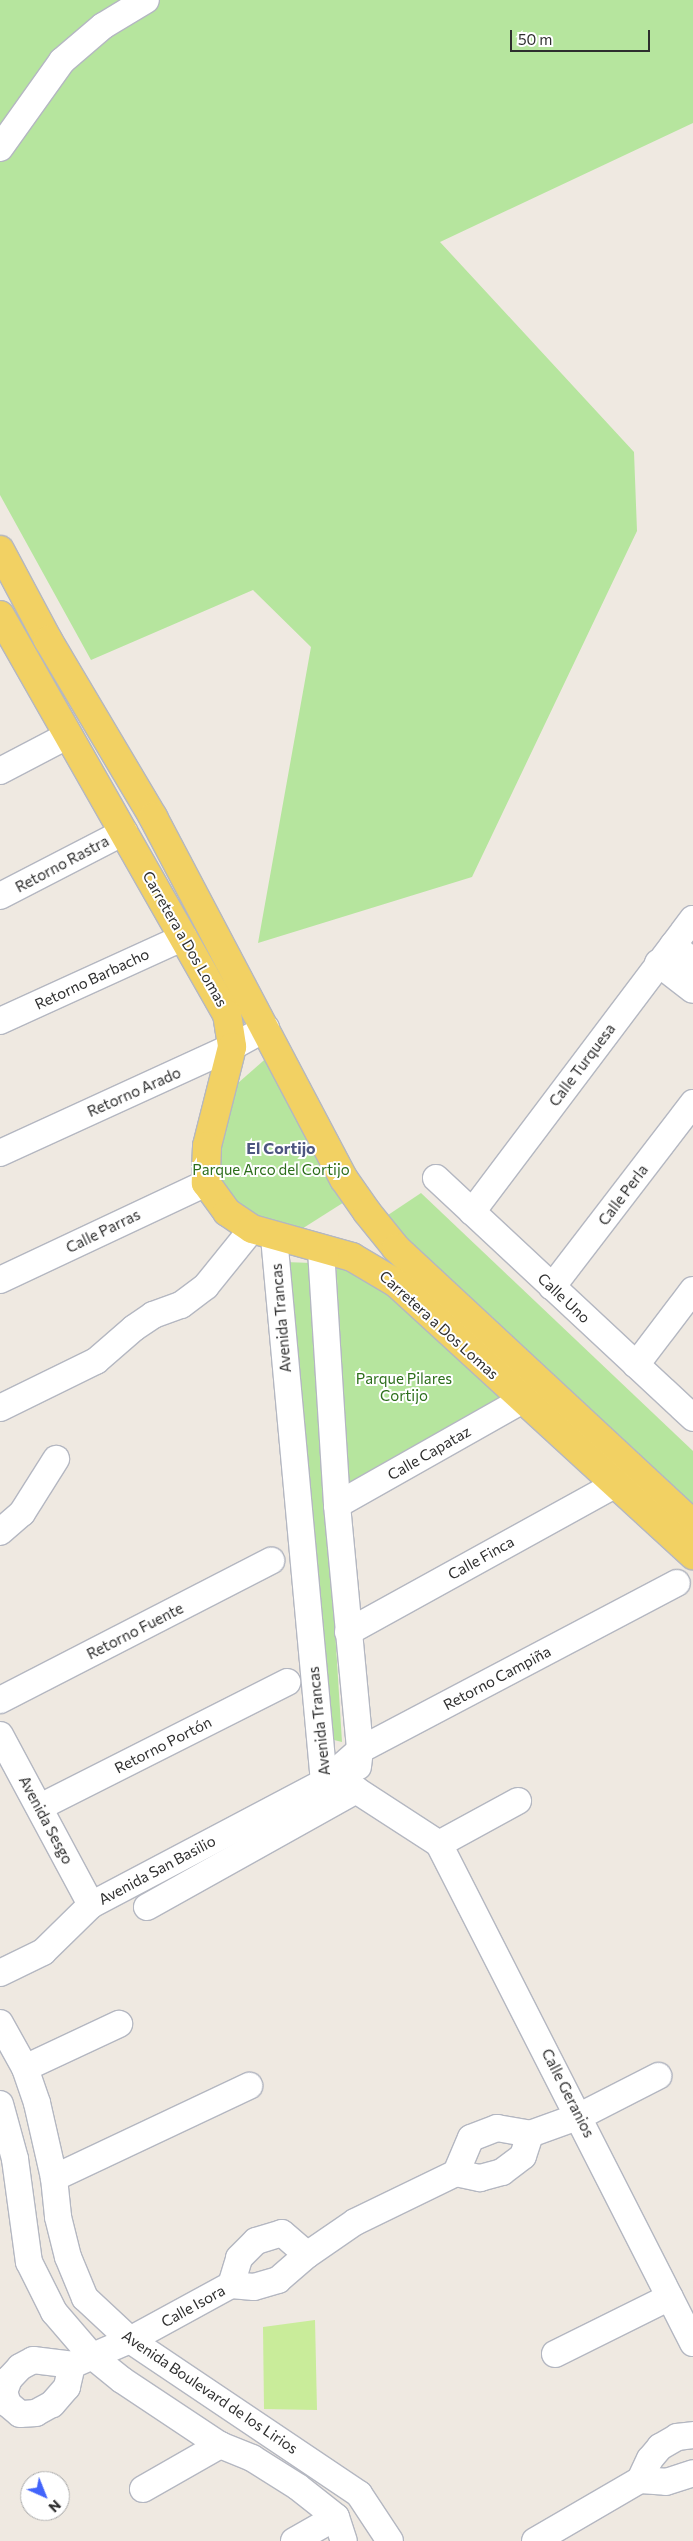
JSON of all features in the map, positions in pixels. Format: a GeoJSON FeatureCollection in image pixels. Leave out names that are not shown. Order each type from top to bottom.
{"type":"FeatureCollection","features":[{"type":"Feature","properties":{"kind":"main road","name":"Carretera a Dos Lomas"},"geometry":{"type":"LineString","coordinates":[[0,550],[48,640],[153,817],[344,1179],[396,1248],[693,1524]]}},
{"type":"Feature","properties":{"kind":"main road","name":"Carretera a Dos Lomas"},"geometry":{"type":"LineString","coordinates":[[0,615],[8,645],[67,736],[124,832],[227,1014],[232,1047],[206,1146],[206,1183],[227,1212],[263,1233],[352,1258],[396,1283],[521,1401],[693,1555]]}},
{"type":"Feature","properties":{"kind":"street"},"geometry":{"type":"LineString","coordinates":[[0,148],[62,61],[103,26],[146,0]]}},
{"type":"Feature","properties":{"kind":"street"},"geometry":{"type":"LineString","coordinates":[[0,771],[67,736]]}},
{"type":"Feature","properties":{"kind":"street","name":"Retorno Rastra"},"geometry":{"type":"LineString","coordinates":[[0,896],[124,832]]}},
{"type":"Feature","properties":{"kind":"street","name":"Calle Turquesa"},"geometry":{"type":"LineString","coordinates":[[472,1212],[693,919]]}},
{"type":"Feature","properties":{"kind":"street","name":"Retorno Barbacho"},"geometry":{"type":"LineString","coordinates":[[0,1021],[184,936]]}},
{"type":"Feature","properties":{"kind":"street"},"geometry":{"type":"LineString","coordinates":[[665,954],[693,962]]}},
{"type":"Feature","properties":{"kind":"street"},"geometry":{"type":"LineString","coordinates":[[665,954],[693,990]]}},
{"type":"Feature","properties":{"kind":"street","name":"Retorno Arado"},"geometry":{"type":"LineString","coordinates":[[0,1153],[232,1047],[266,1028]]}},
{"type":"Feature","properties":{"kind":"street","name":"Calle Perla"},"geometry":{"type":"LineString","coordinates":[[552,1287],[693,1103]]}},
{"type":"Feature","properties":{"kind":"street","name":"Calle Uno"},"geometry":{"type":"LineString","coordinates":[[436,1178],[693,1418]]}},
{"type":"Feature","properties":{"kind":"street","name":"Calle Parras"},"geometry":{"type":"LineString","coordinates":[[0,1280],[206,1183]]}},
{"type":"Feature","properties":{"kind":"street"},"geometry":{"type":"LineString","coordinates":[[0,1408],[96,1361],[134,1328],[153,1315],[181,1305],[206,1286],[263,1233]]}},
{"type":"Feature","properties":{"kind":"street","name":"Avenida Trancas"},"geometry":{"type":"LineString","coordinates":[[263,1233],[324,1782],[356,1790],[439,1844]]}},
{"type":"Feature","properties":{"kind":"street"},"geometry":{"type":"LineString","coordinates":[[146,1907],[356,1790],[360,1750],[337,1505],[321,1250]]}},
{"type":"Feature","properties":{"kind":"street"},"geometry":{"type":"LineString","coordinates":[[636,1365],[693,1290]]}},
{"type":"Feature","properties":{"kind":"street","name":"Calle Capataz"},"geometry":{"type":"LineString","coordinates":[[337,1505],[521,1401]]}},
{"type":"Feature","properties":{"kind":"street"},"geometry":{"type":"LineString","coordinates":[[0,1532],[22,1513],[56,1459]]}},
{"type":"Feature","properties":{"kind":"street","name":"Calle Finca"},"geometry":{"type":"LineString","coordinates":[[348,1632],[614,1485]]}},
{"type":"Feature","properties":{"kind":"street","name":"Retorno Fuente"},"geometry":{"type":"LineString","coordinates":[[0,1700],[271,1561]]}},
{"type":"Feature","properties":{"kind":"street","name":"Retorno Campiña"},"geometry":{"type":"LineString","coordinates":[[324,1782],[360,1750],[676,1583]]}},
{"type":"Feature","properties":{"kind":"street","name":"Retorno Portón"},"geometry":{"type":"LineString","coordinates":[[40,1807],[287,1682]]}},
{"type":"Feature","properties":{"kind":"street","name":"Avenida Sesgo"},"geometry":{"type":"LineString","coordinates":[[0,1735],[91,1905]]}},
{"type":"Feature","properties":{"kind":"street","name":"Avenida San Basilio"},"geometry":{"type":"LineString","coordinates":[[0,1973],[43,1952],[91,1905],[324,1782]]}},
{"type":"Feature","properties":{"kind":"street"},"geometry":{"type":"LineString","coordinates":[[439,1844],[518,1801]]}},
{"type":"Feature","properties":{"kind":"street","name":"Calle Geranios"},"geometry":{"type":"LineString","coordinates":[[439,1844],[580,2116],[693,2344]]}},
{"type":"Feature","properties":{"kind":"street","name":"Avenida Boulevard de los Lirios"},"geometry":{"type":"LineString","coordinates":[[0,2023],[25,2068],[37,2104],[54,2178],[58,2217],[68,2257],[85,2298],[130,2340],[359,2494],[390,2541]]}},
{"type":"Feature","properties":{"kind":"street"},"geometry":{"type":"LineString","coordinates":[[25,2068],[119,2024]]}},
{"type":"Feature","properties":{"kind":"street"},"geometry":{"type":"LineString","coordinates":[[530,2134],[523,2156],[502,2172],[480,2178],[456,2173],[471,2138],[497,2128],[530,2134],[580,2116],[658,2076]]}},
{"type":"Feature","properties":{"kind":"street"},"geometry":{"type":"LineString","coordinates":[[54,2178],[249,2086]]}},
{"type":"Feature","properties":{"kind":"street","name":"Avenida Boulevard de los Lirios"},"geometry":{"type":"LineString","coordinates":[[0,2104],[9,2188],[29,2262],[54,2312],[82,2360],[220,2446],[252,2458],[290,2482],[340,2529]]}},
{"type":"Feature","properties":{"kind":"street","name":"Calle Isora"},"geometry":{"type":"LineString","coordinates":[[82,2360],[130,2340],[231,2285],[254,2287],[278,2280],[307,2255],[356,2222],[456,2173]]}},
{"type":"Feature","properties":{"kind":"street","name":"Calle Isora"},"geometry":{"type":"LineString","coordinates":[[231,2285],[239,2258],[256,2241],[282,2233],[307,2255]]}},
{"type":"Feature","properties":{"kind":"street"},"geometry":{"type":"LineString","coordinates":[[555,2354],[670,2297]]}},
{"type":"Feature","properties":{"kind":"street"},"geometry":{"type":"LineString","coordinates":[[536,2541],[640,2480],[650,2459],[660,2447],[677,2437],[693,2435]]}},
{"type":"Feature","properties":{"kind":"street"},"geometry":{"type":"LineString","coordinates":[[143,2489],[220,2446]]}},
{"type":"Feature","properties":{"kind":"street"},"geometry":{"type":"LineString","coordinates":[[640,2480],[666,2482],[693,2473]]}},
{"type":"Feature","properties":{"kind":"street"},"geometry":{"type":"LineString","coordinates":[[294,2541],[340,2529]]}},
{"type":"Feature","properties":{"kind":"green space"},"geometry":{"type":"Polygon","coordinates":[[[0,0],[693,0],[693,123],[440,242],[634,452],[637,531],[472,877],[258,943],[311,647],[253,590],[91,660],[0,495],[0,0]]]}},
{"type":"Feature","properties":{"kind":"green space","name":"Parque Arco del Cortijo"},"geometry":{"type":"Polygon","coordinates":[[[271,1054],[349,1199],[297,1232],[246,1224],[215,1187],[218,1143],[238,1083],[271,1054]]]}},
{"type":"Feature","properties":{"kind":"green space"},"geometry":{"type":"Polygon","coordinates":[[[421,1193],[693,1451],[693,1511],[382,1219],[421,1193]]]}},
{"type":"Feature","properties":{"kind":"green space","name":"Parque Pilares Cortijo"},"geometry":{"type":"Polygon","coordinates":[[[336,1260],[383,1282],[508,1400],[348,1483],[336,1260]]]}},
{"type":"Feature","properties":{"kind":"green space"},"geometry":{"type":"Polygon","coordinates":[[[285,1262],[312,1263],[342,1742],[326,1738],[285,1262]]]}},
{"type":"Feature","properties":{"kind":"green space"},"geometry":{"type":"Polygon","coordinates":[[[315,2320],[317,2410],[264,2409],[263,2327],[315,2320]]]}},
{"type":"Feature","properties":{"kind":"district","name":"El Cortijo"},"geometry":{"type":"Point","coordinates":[281,1148]}}]}
